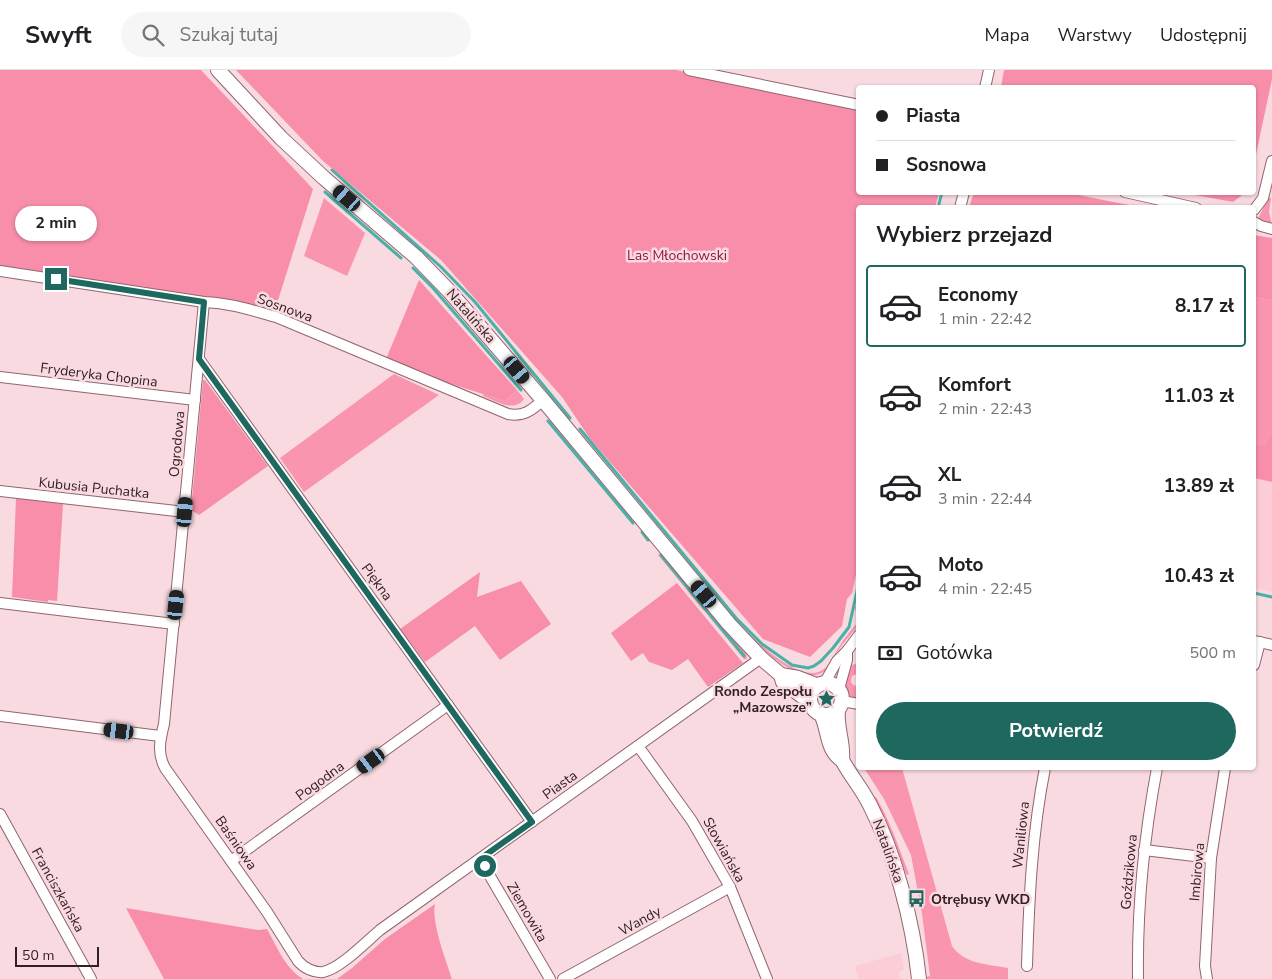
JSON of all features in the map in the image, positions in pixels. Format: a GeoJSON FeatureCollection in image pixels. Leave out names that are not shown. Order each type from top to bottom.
{"type":"FeatureCollection","features":[{"type":"Feature","properties":{"kind":"main road","name":"Natalińska"},"geometry":{"type":"LineString","coordinates":[[218,70],[281,138],[330,184],[416,257],[449,291],[543,400],[723,617],[760,658],[780,675],[783,682],[810,702]]}},
{"type":"Feature","properties":{"kind":"main road","name":"Natalińska"},"geometry":{"type":"LineString","coordinates":[[780,675],[821,684]]}},
{"type":"Feature","properties":{"kind":"main road"},"geometry":{"type":"LineString","coordinates":[[821,684],[833,684],[840,700],[830,714],[821,714],[815,710],[810,702],[811,693],[821,684]]}},
{"type":"Feature","properties":{"kind":"main road","name":"Natalińska"},"geometry":{"type":"LineString","coordinates":[[840,700],[837,726],[843,753],[842,760]]}},
{"type":"Feature","properties":{"kind":"main road","name":"Natalińska"},"geometry":{"type":"LineString","coordinates":[[821,714],[832,749],[836,756],[842,760],[870,805],[896,868],[906,906],[919,979]]}},
{"type":"Feature","properties":{"kind":"street"},"geometry":{"type":"LineString","coordinates":[[689,70],[856,103]]}},
{"type":"Feature","properties":{"kind":"street"},"geometry":{"type":"LineString","coordinates":[[986,85],[989,70]]}},
{"type":"Feature","properties":{"kind":"street"},"geometry":{"type":"LineString","coordinates":[[1256,208],[1264,196],[1272,161]]}},
{"type":"Feature","properties":{"kind":"street"},"geometry":{"type":"LineString","coordinates":[[1138,195],[1183,205]]}},
{"type":"Feature","properties":{"kind":"street"},"geometry":{"type":"LineString","coordinates":[[1256,224],[1272,229]]}},
{"type":"Feature","properties":{"kind":"street","name":"Sosnowa"},"geometry":{"type":"LineString","coordinates":[[0,271],[204,302],[225,303],[276,318],[508,414],[530,412],[543,400]]}},
{"type":"Feature","properties":{"kind":"street","name":"Ogrodowa"},"geometry":{"type":"LineString","coordinates":[[160,736],[164,724],[204,302]]}},
{"type":"Feature","properties":{"kind":"street","name":"Piękna"},"geometry":{"type":"LineString","coordinates":[[199,359],[532,822]]}},
{"type":"Feature","properties":{"kind":"street","name":"Fryderyka Chopina"},"geometry":{"type":"LineString","coordinates":[[0,377],[195,400]]}},
{"type":"Feature","properties":{"kind":"street","name":"Kubusia Puchatka"},"geometry":{"type":"LineString","coordinates":[[0,491],[185,512]]}},
{"type":"Feature","properties":{"kind":"street"},"geometry":{"type":"LineString","coordinates":[[0,603],[174,624]]}},
{"type":"Feature","properties":{"kind":"street"},"geometry":{"type":"LineString","coordinates":[[821,684],[856,639]]}},
{"type":"Feature","properties":{"kind":"street"},"geometry":{"type":"LineString","coordinates":[[1257,642],[1272,644]]}},
{"type":"Feature","properties":{"kind":"street"},"geometry":{"type":"LineString","coordinates":[[847,651],[840,700],[856,703]]}},
{"type":"Feature","properties":{"kind":"street","name":"Piasta"},"geometry":{"type":"LineString","coordinates":[[300,964],[317,972],[333,968],[353,954],[380,930],[760,658]]}},
{"type":"Feature","properties":{"kind":"street","name":"Pogodna"},"geometry":{"type":"LineString","coordinates":[[232,861],[448,705]]}},
{"type":"Feature","properties":{"kind":"street"},"geometry":{"type":"LineString","coordinates":[[0,716],[160,736]]}},
{"type":"Feature","properties":{"kind":"street","name":"Baśniowa"},"geometry":{"type":"LineString","coordinates":[[160,736],[160,756],[164,766],[232,861],[300,964]]}},
{"type":"Feature","properties":{"kind":"street","name":"Słowiańska"},"geometry":{"type":"LineString","coordinates":[[638,746],[692,821],[730,887],[767,979]]}},
{"type":"Feature","properties":{"kind":"street","name":"Waniliowa"},"geometry":{"type":"LineString","coordinates":[[1027,966],[1032,861],[1038,802],[1045,770]]}},
{"type":"Feature","properties":{"kind":"street","name":"Goździkowa"},"geometry":{"type":"LineString","coordinates":[[1138,979],[1139,910],[1144,850],[1157,770]]}},
{"type":"Feature","properties":{"kind":"street","name":"Imbirowa"},"geometry":{"type":"LineString","coordinates":[[1207,979],[1206,957],[1211,858],[1225,770]]}},
{"type":"Feature","properties":{"kind":"street","name":"Franciszkańska"},"geometry":{"type":"LineString","coordinates":[[0,814],[91,979]]}},
{"type":"Feature","properties":{"kind":"street"},"geometry":{"type":"LineString","coordinates":[[1144,850],[1211,858]]}},
{"type":"Feature","properties":{"kind":"street","name":"Ziemowita"},"geometry":{"type":"LineString","coordinates":[[480,859],[550,979]]}},
{"type":"Feature","properties":{"kind":"street","name":"Wandy"},"geometry":{"type":"LineString","coordinates":[[562,979],[730,887]]}},
{"type":"Feature","properties":{"kind":"shaded area"},"geometry":{"type":"Polygon","coordinates":[[[324,198],[365,233],[347,276],[304,256],[324,198]]]}},
{"type":"Feature","properties":{"kind":"shaded area"},"geometry":{"type":"Polygon","coordinates":[[[1268,198],[1271,198],[1269,212],[1272,225],[1261,222],[1259,217],[1268,198]]]}},
{"type":"Feature","properties":{"kind":"shaded area"},"geometry":{"type":"Polygon","coordinates":[[[1256,297],[1272,300],[1272,431],[1264,446],[1256,446],[1256,297]]]}},
{"type":"Feature","properties":{"kind":"shaded area"},"geometry":{"type":"Polygon","coordinates":[[[394,374],[439,395],[304,492],[280,458],[394,374]]]}},
{"type":"Feature","properties":{"kind":"shaded area"},"geometry":{"type":"Polygon","coordinates":[[[517,390],[524,399],[520,403],[510,406],[483,396],[483,394],[505,401],[517,390]]]}},
{"type":"Feature","properties":{"kind":"shaded area"},"geometry":{"type":"Polygon","coordinates":[[[1256,478],[1272,482],[1272,592],[1256,588],[1256,478]]]}},
{"type":"Feature","properties":{"kind":"shaded area"},"geometry":{"type":"Polygon","coordinates":[[[662,552],[746,653],[747,659],[744,659],[658,555],[662,552]]]}},
{"type":"Feature","properties":{"kind":"shaded area"},"geometry":{"type":"Polygon","coordinates":[[[735,619],[763,647],[776,657],[789,666],[802,671],[814,673],[824,669],[856,624],[856,629],[837,652],[827,669],[817,675],[804,674],[777,661],[733,621],[735,619]]]}},
{"type":"Feature","properties":{"kind":"shaded area"},"geometry":{"type":"Polygon","coordinates":[[[856,663],[856,674],[852,676],[851,682],[856,686],[856,699],[848,695],[845,685],[850,666],[856,663]]]}},
{"type":"Feature","properties":{"kind":"shaded area"},"geometry":{"type":"Polygon","coordinates":[[[865,770],[903,770],[952,946],[969,960],[1008,968],[1008,979],[926,979],[926,977],[930,976],[922,914],[911,855],[884,799],[865,770]]]}},
{"type":"Feature","properties":{"kind":"shaded area"},"geometry":{"type":"Polygon","coordinates":[[[876,797],[894,835],[909,874],[907,875],[899,861],[874,798],[876,797]]]}},
{"type":"Feature","properties":{"kind":"shaded area"},"geometry":{"type":"Polygon","coordinates":[[[901,953],[904,969],[899,972],[900,979],[859,979],[855,966],[901,953]]]}},
{"type":"Feature","properties":{"kind":"green space"},"geometry":{"type":"Polygon","coordinates":[[[0,70],[201,70],[313,189],[274,313],[198,297],[0,267],[0,70]]]}},
{"type":"Feature","properties":{"kind":"green space","name":"Las Młochowski"},"geometry":{"type":"Polygon","coordinates":[[[236,70],[676,70],[856,107],[856,195],[938,195],[936,205],[856,205],[856,575],[852,593],[847,599],[842,626],[810,657],[763,639],[591,440],[562,397],[441,260],[323,161],[236,70]]]}},
{"type":"Feature","properties":{"kind":"green space"},"geometry":{"type":"Polygon","coordinates":[[[1004,70],[1272,70],[1272,79],[1256,155],[1256,85],[1001,85],[1004,70]]]}},
{"type":"Feature","properties":{"kind":"green space"},"geometry":{"type":"Polygon","coordinates":[[[973,195],[1078,195],[1129,205],[970,205],[973,195]]]}},
{"type":"Feature","properties":{"kind":"green space"},"geometry":{"type":"Polygon","coordinates":[[[1195,195],[1242,195],[1233,202],[1195,195]]]}},
{"type":"Feature","properties":{"kind":"green space"},"geometry":{"type":"Polygon","coordinates":[[[1256,235],[1272,238],[1272,300],[1256,297],[1256,235]]]}},
{"type":"Feature","properties":{"kind":"green space"},"geometry":{"type":"Polygon","coordinates":[[[419,280],[517,390],[505,401],[426,376],[386,359],[419,280]]]}},
{"type":"Feature","properties":{"kind":"green space"},"geometry":{"type":"Polygon","coordinates":[[[203,380],[205,380],[268,466],[199,515],[191,510],[203,380]]]}},
{"type":"Feature","properties":{"kind":"green space"},"geometry":{"type":"Polygon","coordinates":[[[1272,431],[1272,482],[1256,478],[1256,446],[1264,446],[1272,431]]]}},
{"type":"Feature","properties":{"kind":"green space"},"geometry":{"type":"Polygon","coordinates":[[[16,498],[63,504],[57,601],[48,600],[48,602],[12,597],[16,498]]]}},
{"type":"Feature","properties":{"kind":"green space"},"geometry":{"type":"Polygon","coordinates":[[[480,572],[477,597],[521,581],[551,624],[500,660],[475,626],[425,662],[400,629],[480,572]]]}},
{"type":"Feature","properties":{"kind":"green space"},"geometry":{"type":"Polygon","coordinates":[[[677,583],[743,663],[708,687],[688,659],[672,670],[649,662],[643,653],[631,661],[611,633],[677,583]]]}},
{"type":"Feature","properties":{"kind":"green space"},"geometry":{"type":"Polygon","coordinates":[[[435,904],[434,911],[437,930],[452,979],[337,979],[385,939],[435,904]]]}},
{"type":"Feature","properties":{"kind":"green space"},"geometry":{"type":"Polygon","coordinates":[[[126,908],[258,930],[267,929],[286,963],[303,979],[164,979],[126,908]]]}},
{"type":"Feature","properties":{"kind":"waterway"},"geometry":{"type":"LineString","coordinates":[[332,170],[441,267],[475,302],[570,418]]}},
{"type":"Feature","properties":{"kind":"waterway"},"geometry":{"type":"LineString","coordinates":[[325,192],[401,258]]}},
{"type":"Feature","properties":{"kind":"waterway"},"geometry":{"type":"LineString","coordinates":[[939,205],[941,195]]}},
{"type":"Feature","properties":{"kind":"waterway"},"geometry":{"type":"LineString","coordinates":[[413,268],[433,288],[521,390]]}},
{"type":"Feature","properties":{"kind":"waterway"},"geometry":{"type":"LineString","coordinates":[[548,421],[633,523]]}},
{"type":"Feature","properties":{"kind":"waterway"},"geometry":{"type":"LineString","coordinates":[[580,429],[736,618],[762,644],[792,665],[808,668],[814,666],[833,648],[849,627],[856,596]]}},
{"type":"Feature","properties":{"kind":"waterway"},"geometry":{"type":"LineString","coordinates":[[642,532],[648,540]]}},
{"type":"Feature","properties":{"kind":"waterway"},"geometry":{"type":"LineString","coordinates":[[661,555],[744,656]]}},
{"type":"Feature","properties":{"kind":"waterway"},"geometry":{"type":"LineString","coordinates":[[1256,593],[1272,597]]}},
{"type":"Feature","properties":{"kind":"place","name":"Rondo Zespołu „Mazowsze”"},"geometry":{"type":"Point","coordinates":[826,699]}},
{"type":"Feature","properties":{"kind":"place","name":"Otrębusy WKD"},"geometry":{"type":"Point","coordinates":[917,899]}},
{"type":"Feature","properties":{"kind":"route"},"geometry":{"type":"LineString","coordinates":[[56,279],[204,302],[199,359],[532,822],[480,859],[485,866]]}}]}
